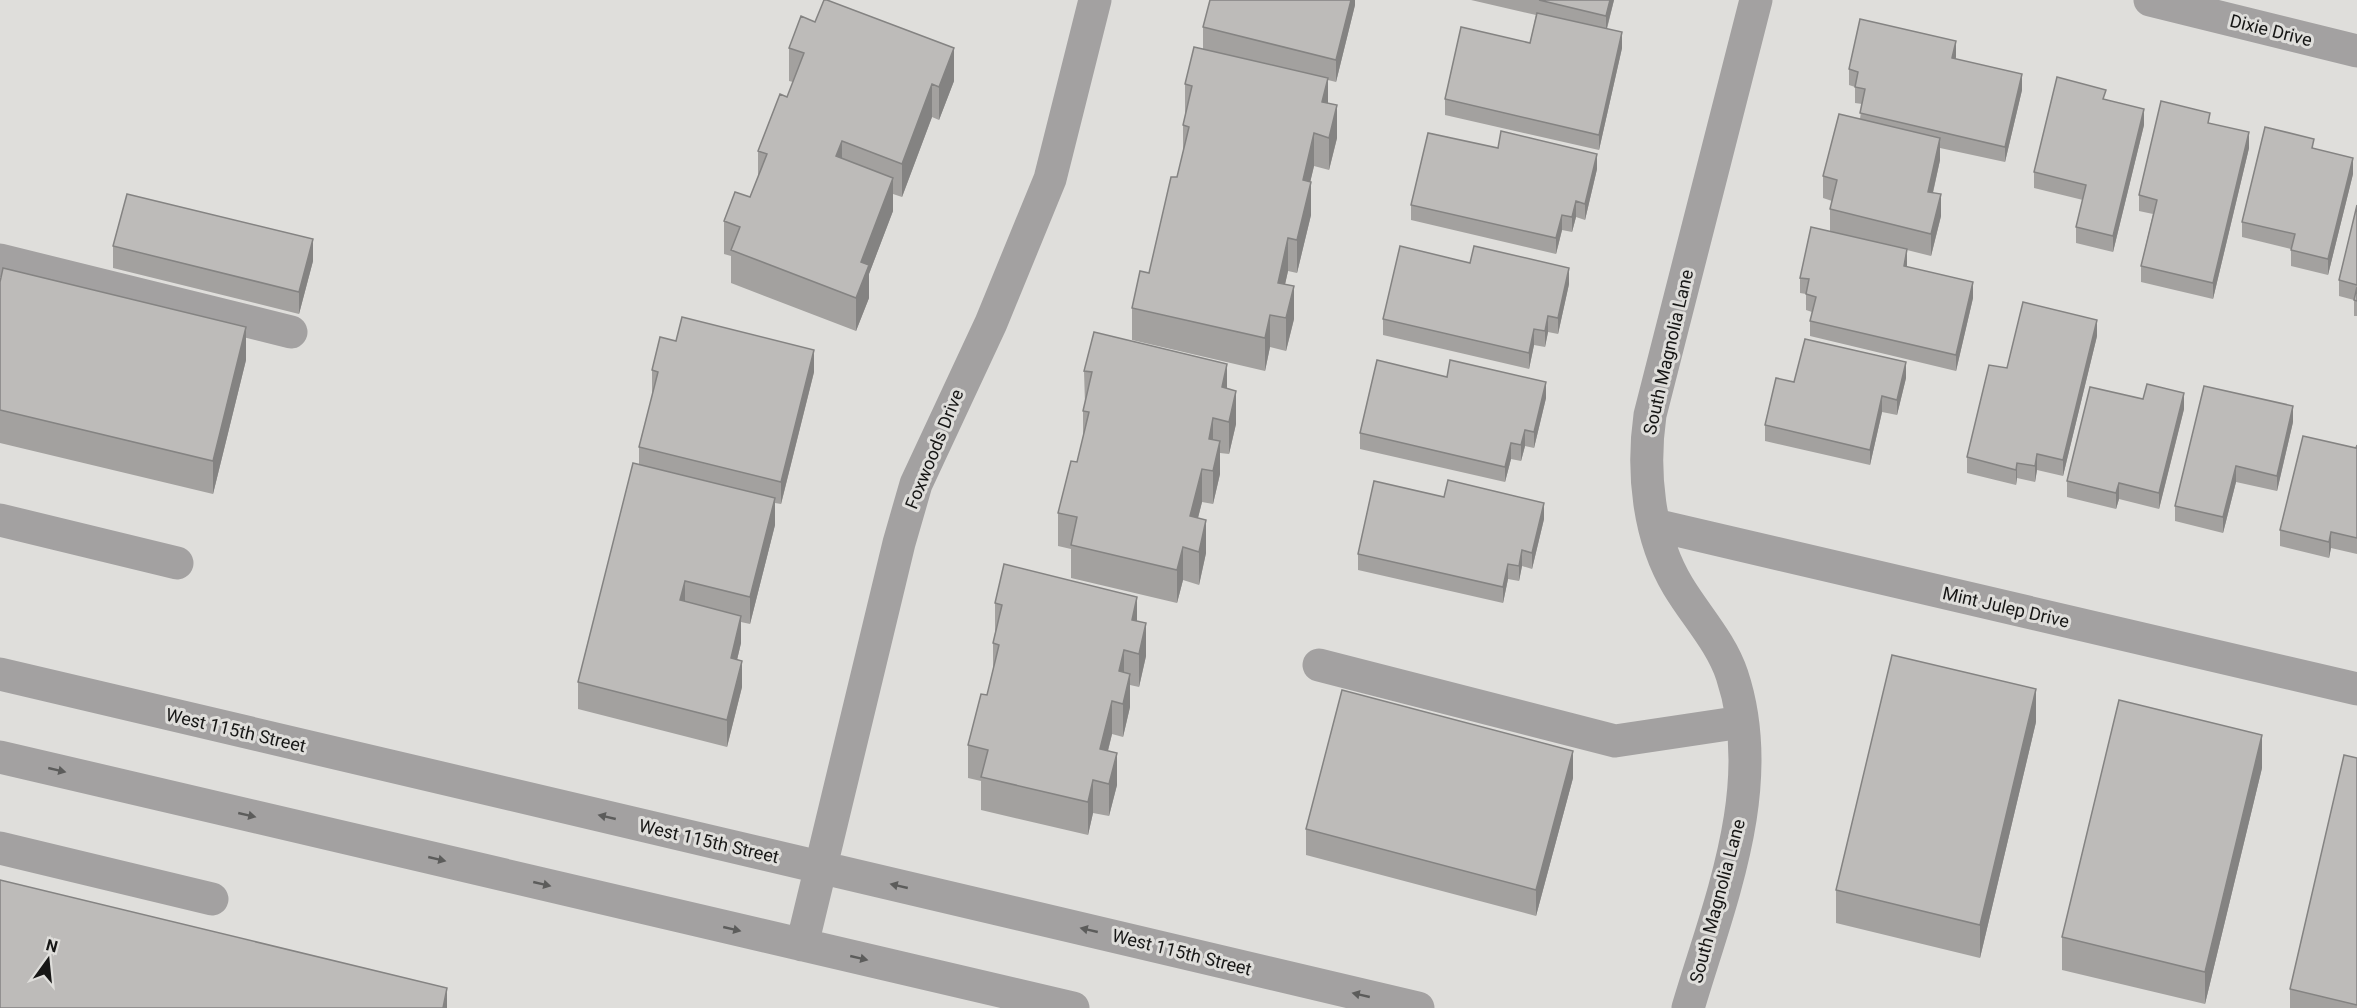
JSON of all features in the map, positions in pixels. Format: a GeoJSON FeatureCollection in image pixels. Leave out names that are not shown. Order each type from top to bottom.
{"type":"FeatureCollection","features":[{"type":"Feature","properties":{"kind":"street","name":"Foxwoods Drive"},"geometry":{"type":"LineString","coordinates":[[802,945],[899,543],[916,484],[991,323],[1050,179],[1095,0]]}},
{"type":"Feature","properties":{"kind":"street","name":"South Magnolia Lane"},"geometry":{"type":"LineString","coordinates":[[1688,1008],[1739,834],[1744,780],[1742,722],[1732,675],[1710,631],[1678,585],[1655,525],[1646,476],[1650,415],[1756,0]]}},
{"type":"Feature","properties":{"kind":"street","name":"Dixie Drive"},"geometry":{"type":"LineString","coordinates":[[2150,0],[2357,51]]}},
{"type":"Feature","properties":{"kind":"street"},"geometry":{"type":"LineString","coordinates":[[0,261],[291,332]]}},
{"type":"Feature","properties":{"kind":"street"},"geometry":{"type":"LineString","coordinates":[[0,519],[177,564]]}},
{"type":"Feature","properties":{"kind":"street","name":"Mint Julep Drive"},"geometry":{"type":"LineString","coordinates":[[1655,525],[2357,689]]}},
{"type":"Feature","properties":{"kind":"street"},"geometry":{"type":"LineString","coordinates":[[1319,665],[1615,741],[1742,722]]}},
{"type":"Feature","properties":{"kind":"street","name":"West 115th Street"},"geometry":{"type":"LineString","coordinates":[[0,674],[1418,1008]]}},
{"type":"Feature","properties":{"kind":"street"},"geometry":{"type":"LineString","coordinates":[[0,757],[1073,1008]]}},
{"type":"Feature","properties":{"kind":"street"},"geometry":{"type":"LineString","coordinates":[[0,848],[212,899]]}},
{"type":"Feature","properties":{"kind":"building"},"geometry":{"type":"Polygon","coordinates":[[[824,0],[954,48],[939,87],[932,84],[902,164],[842,141],[836,156],[893,178],[861,262],[869,265],[856,298],[731,250],[740,227],[724,221],[735,192],[750,197],[767,154],[758,151],[780,94],[787,97],[804,53],[789,48],[801,16],[815,22],[824,0]]]}},
{"type":"Feature","properties":{"kind":"building"},"geometry":{"type":"Polygon","coordinates":[[[1210,0],[1351,0],[1336,60],[1203,27],[1210,0]]]}},
{"type":"Feature","properties":{"kind":"building"},"geometry":{"type":"Polygon","coordinates":[[[1539,0],[1610,0],[1606,16],[1539,0]]]}},
{"type":"Feature","properties":{"kind":"building"},"geometry":{"type":"Polygon","coordinates":[[[1537,13],[1622,32],[1599,135],[1445,99],[1461,27],[1530,43],[1537,13]]]}},
{"type":"Feature","properties":{"kind":"building"},"geometry":{"type":"Polygon","coordinates":[[[1860,19],[1956,41],[1952,58],[2022,74],[2005,147],[1860,113],[1865,89],[1855,87],[1858,72],[1849,69],[1860,19]]]}},
{"type":"Feature","properties":{"kind":"building"},"geometry":{"type":"Polygon","coordinates":[[[1194,47],[1328,78],[1322,102],[1337,105],[1329,138],[1314,133],[1303,180],[1311,182],[1297,240],[1288,238],[1278,283],[1294,286],[1286,318],[1270,315],[1265,338],[1132,308],[1140,271],[1149,273],[1171,177],[1177,177],[1189,127],[1183,125],[1192,86],[1185,84],[1194,47]]]}},
{"type":"Feature","properties":{"kind":"building"},"geometry":{"type":"Polygon","coordinates":[[[2057,77],[2106,90],[2103,99],[2144,109],[2113,236],[2076,227],[2086,185],[2034,172],[2057,77]]]}},
{"type":"Feature","properties":{"kind":"building"},"geometry":{"type":"Polygon","coordinates":[[[2161,101],[2210,113],[2208,123],[2249,132],[2213,283],[2141,266],[2157,200],[2139,195],[2161,101]]]}},
{"type":"Feature","properties":{"kind":"building"},"geometry":{"type":"Polygon","coordinates":[[[1839,114],[1940,138],[1928,192],[1941,194],[1931,234],[1830,209],[1837,180],[1823,176],[1839,114]]]}},
{"type":"Feature","properties":{"kind":"building"},"geometry":{"type":"Polygon","coordinates":[[[2265,127],[2314,139],[2312,148],[2353,158],[2328,259],[2291,250],[2295,234],[2242,222],[2265,127]]]}},
{"type":"Feature","properties":{"kind":"building"},"geometry":{"type":"Polygon","coordinates":[[[1501,131],[1597,154],[1585,204],[1576,201],[1572,217],[1562,215],[1556,238],[1411,205],[1428,133],[1498,148],[1501,131]]]}},
{"type":"Feature","properties":{"kind":"building"},"geometry":{"type":"Polygon","coordinates":[[[127,194],[313,239],[299,292],[113,246],[127,194]]]}},
{"type":"Feature","properties":{"kind":"building"},"geometry":{"type":"Polygon","coordinates":[[[2357,205],[2357,285],[2339,280],[2357,205]]]}},
{"type":"Feature","properties":{"kind":"building"},"geometry":{"type":"Polygon","coordinates":[[[1811,227],[1907,249],[1904,266],[1973,282],[1956,355],[1810,321],[1816,297],[1806,294],[1809,279],[1800,278],[1811,227]]]}},
{"type":"Feature","properties":{"kind":"building"},"geometry":{"type":"Polygon","coordinates":[[[1400,246],[1470,263],[1474,246],[1569,268],[1558,318],[1548,316],[1545,331],[1534,329],[1529,353],[1383,319],[1400,246]]]}},
{"type":"Feature","properties":{"kind":"building"},"geometry":{"type":"Polygon","coordinates":[[[3,268],[246,327],[213,461],[0,410],[0,282],[3,268]]]}},
{"type":"Feature","properties":{"kind":"building"},"geometry":{"type":"Polygon","coordinates":[[[2023,302],[2097,320],[2063,460],[2037,454],[2035,466],[2017,463],[2016,470],[1967,457],[1989,365],[2007,368],[2023,302]]]}},
{"type":"Feature","properties":{"kind":"building"},"geometry":{"type":"Polygon","coordinates":[[[682,317],[814,350],[781,482],[639,447],[658,372],[652,370],[660,337],[676,341],[682,317]]]}},
{"type":"Feature","properties":{"kind":"building"},"geometry":{"type":"Polygon","coordinates":[[[1094,332],[1227,364],[1222,387],[1236,391],[1229,422],[1213,418],[1209,439],[1220,441],[1213,471],[1202,469],[1190,516],[1206,520],[1199,552],[1183,547],[1177,570],[1071,545],[1077,517],[1058,513],[1071,461],[1077,462],[1089,412],[1083,411],[1092,372],[1084,371],[1094,332]]]}},
{"type":"Feature","properties":{"kind":"building"},"geometry":{"type":"Polygon","coordinates":[[[1805,339],[1906,362],[1897,400],[1882,396],[1870,450],[1765,425],[1776,378],[1794,382],[1805,339]]]}},
{"type":"Feature","properties":{"kind":"building"},"geometry":{"type":"Polygon","coordinates":[[[1377,360],[1447,377],[1450,360],[1546,382],[1534,432],[1525,430],[1521,445],[1511,443],[1505,467],[1360,433],[1377,360]]]}},
{"type":"Feature","properties":{"kind":"building"},"geometry":{"type":"Polygon","coordinates":[[[2147,384],[2184,393],[2159,493],[2119,483],[2116,493],[2067,481],[2090,387],[2143,399],[2147,384]]]}},
{"type":"Feature","properties":{"kind":"building"},"geometry":{"type":"Polygon","coordinates":[[[2204,386],[2293,406],[2277,476],[2236,466],[2223,517],[2175,506],[2204,386]]]}},
{"type":"Feature","properties":{"kind":"building"},"geometry":{"type":"Polygon","coordinates":[[[2303,436],[2356,448],[2357,445],[2357,538],[2331,532],[2329,542],[2280,530],[2303,436]]]}},
{"type":"Feature","properties":{"kind":"building"},"geometry":{"type":"Polygon","coordinates":[[[633,463],[775,498],[750,597],[685,581],[680,600],[741,616],[731,658],[742,661],[727,720],[578,682],[633,463]]]}},
{"type":"Feature","properties":{"kind":"building"},"geometry":{"type":"Polygon","coordinates":[[[1448,480],[1544,503],[1532,553],[1522,550],[1519,566],[1508,564],[1503,587],[1358,554],[1374,481],[1444,497],[1448,480]]]}},
{"type":"Feature","properties":{"kind":"building"},"geometry":{"type":"Polygon","coordinates":[[[1004,564],[1137,597],[1132,620],[1146,623],[1139,654],[1124,650],[1119,671],[1130,674],[1123,704],[1112,701],[1100,749],[1117,753],[1109,784],[1093,780],[1088,802],[981,777],[988,750],[968,745],[981,694],[987,695],[999,645],[993,643],[1002,605],[995,603],[1004,564]]]}},
{"type":"Feature","properties":{"kind":"building"},"geometry":{"type":"Polygon","coordinates":[[[1892,655],[2036,689],[1980,925],[1836,890],[1892,655]]]}},
{"type":"Feature","properties":{"kind":"building"},"geometry":{"type":"Polygon","coordinates":[[[1342,690],[1573,751],[1536,890],[1306,829],[1342,690]]]}},
{"type":"Feature","properties":{"kind":"building"},"geometry":{"type":"Polygon","coordinates":[[[2119,700],[2262,735],[2205,972],[2062,937],[2119,700]]]}},
{"type":"Feature","properties":{"kind":"building"},"geometry":{"type":"Polygon","coordinates":[[[2344,755],[2357,758],[2357,1005],[2290,989],[2344,755]]]}},
{"type":"Feature","properties":{"kind":"building"},"geometry":{"type":"Polygon","coordinates":[[[0,880],[447,988],[443,1008],[0,1008],[0,880]]]}}]}
